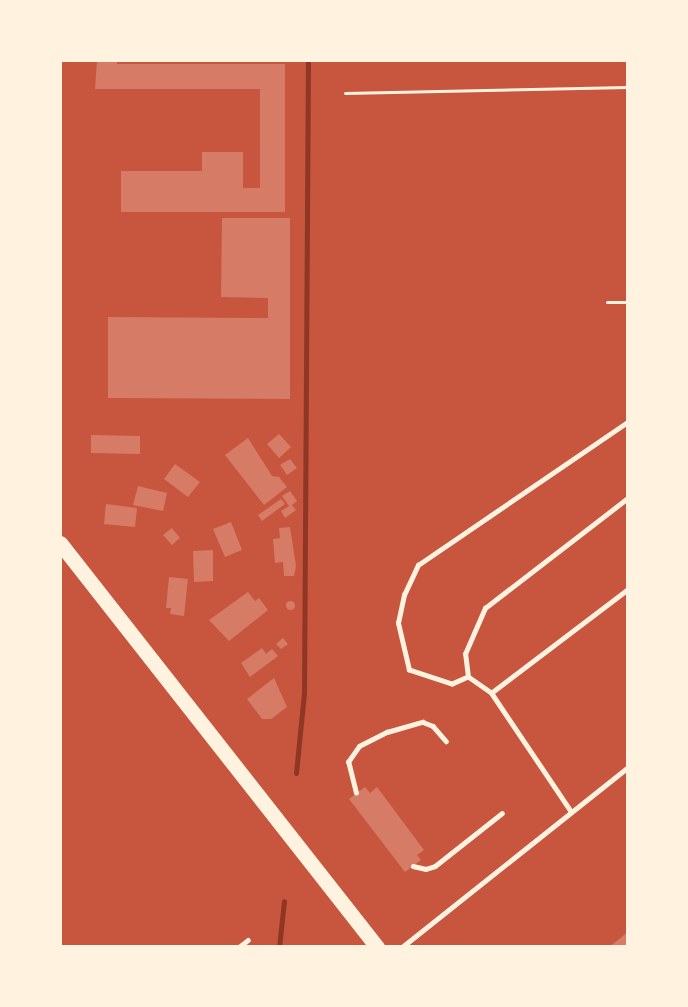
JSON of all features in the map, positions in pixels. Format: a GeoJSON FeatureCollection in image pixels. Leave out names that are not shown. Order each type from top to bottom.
{"type":"FeatureCollection","features":[{"type":"Feature","properties":{"kind":"main road"},"geometry":{"type":"LineString","coordinates":[[60,543],[376,947]]}},
{"type":"Feature","properties":{"kind":"lane"},"geometry":{"type":"LineString","coordinates":[[468,677],[452,684],[409,670],[398,623],[404,595],[418,565],[628,422]]}},
{"type":"Feature","properties":{"kind":"lane"},"geometry":{"type":"LineString","coordinates":[[571,812],[491,693],[468,677],[465,654],[485,608],[628,498]]}},
{"type":"Feature","properties":{"kind":"lane"},"geometry":{"type":"LineString","coordinates":[[491,693],[628,590]]}},
{"type":"Feature","properties":{"kind":"lane"},"geometry":{"type":"LineString","coordinates":[[357,793],[348,762],[359,746],[423,722],[433,726],[446,741]]}},
{"type":"Feature","properties":{"kind":"lane"},"geometry":{"type":"LineString","coordinates":[[402,947],[628,767]]}},
{"type":"Feature","properties":{"kind":"lane"},"geometry":{"type":"LineString","coordinates":[[412,866],[426,869],[435,866],[502,813]]}},
{"type":"Feature","properties":{"kind":"lane"},"geometry":{"type":"LineString","coordinates":[[239,947],[248,940]]}},
{"type":"Feature","properties":{"kind":"path"},"geometry":{"type":"LineString","coordinates":[[345,93],[628,87]]}},
{"type":"Feature","properties":{"kind":"path"},"geometry":{"type":"LineString","coordinates":[[607,302],[628,302]]}},
{"type":"Feature","properties":{"kind":"building"},"geometry":{"type":"Polygon","coordinates":[[[97,60],[117,60],[117,64],[285,64],[285,212],[121,212],[121,171],[202,171],[202,152],[243,152],[243,188],[260,188],[260,89],[95,89],[97,60]]]}},
{"type":"Feature","properties":{"kind":"building"},"geometry":{"type":"Polygon","coordinates":[[[222,218],[290,218],[290,399],[108,398],[108,317],[268,318],[268,298],[221,297],[222,218]]]}},
{"type":"Feature","properties":{"kind":"building"},"geometry":{"type":"Polygon","coordinates":[[[279,434],[291,447],[279,458],[267,444],[279,434]]]}},
{"type":"Feature","properties":{"kind":"building"},"geometry":{"type":"Polygon","coordinates":[[[91,435],[140,436],[140,454],[91,453],[91,435]]]}},
{"type":"Feature","properties":{"kind":"building"},"geometry":{"type":"Polygon","coordinates":[[[248,438],[272,476],[279,477],[287,487],[264,505],[225,455],[248,438]]]}},
{"type":"Feature","properties":{"kind":"building"},"geometry":{"type":"Polygon","coordinates":[[[290,459],[297,468],[287,475],[280,465],[290,459]]]}},
{"type":"Feature","properties":{"kind":"building"},"geometry":{"type":"Polygon","coordinates":[[[175,464],[200,482],[188,497],[164,479],[175,464]]]}},
{"type":"Feature","properties":{"kind":"building"},"geometry":{"type":"Polygon","coordinates":[[[138,486],[167,493],[163,511],[133,505],[138,486]]]}},
{"type":"Feature","properties":{"kind":"building"},"geometry":{"type":"Polygon","coordinates":[[[290,491],[297,501],[292,505],[296,510],[285,518],[281,511],[289,506],[282,496],[290,491]]]}},
{"type":"Feature","properties":{"kind":"building"},"geometry":{"type":"Polygon","coordinates":[[[281,499],[285,504],[262,521],[258,515],[281,499]]]}},
{"type":"Feature","properties":{"kind":"building"},"geometry":{"type":"Polygon","coordinates":[[[106,504],[137,508],[135,527],[104,524],[106,504]]]}},
{"type":"Feature","properties":{"kind":"building"},"geometry":{"type":"Polygon","coordinates":[[[231,522],[242,550],[225,557],[213,529],[231,522]]]}},
{"type":"Feature","properties":{"kind":"building"},"geometry":{"type":"Polygon","coordinates":[[[290,527],[296,566],[294,576],[284,576],[283,562],[275,563],[273,539],[280,538],[279,528],[290,527]]]}},
{"type":"Feature","properties":{"kind":"building"},"geometry":{"type":"Polygon","coordinates":[[[172,528],[180,538],[172,545],[163,535],[172,528]]]}},
{"type":"Feature","properties":{"kind":"building"},"geometry":{"type":"Polygon","coordinates":[[[213,550],[213,581],[194,582],[193,551],[213,550]]]}},
{"type":"Feature","properties":{"kind":"building"},"geometry":{"type":"Polygon","coordinates":[[[169,577],[188,579],[184,616],[170,614],[171,608],[166,608],[169,577]]]}},
{"type":"Feature","properties":{"kind":"building"},"geometry":{"type":"Polygon","coordinates":[[[248,592],[255,601],[259,598],[268,610],[229,641],[209,620],[248,592]]]}},
{"type":"Feature","properties":{"kind":"building"},"geometry":{"type":"Polygon","coordinates":[[[290,600],[295,605],[290,610],[285,605],[290,600]]]}},
{"type":"Feature","properties":{"kind":"building"},"geometry":{"type":"Polygon","coordinates":[[[283,638],[288,644],[281,649],[276,644],[283,638]]]}},
{"type":"Feature","properties":{"kind":"building"},"geometry":{"type":"Polygon","coordinates":[[[262,648],[266,654],[272,649],[278,656],[250,677],[241,663],[262,648]]]}},
{"type":"Feature","properties":{"kind":"building"},"geometry":{"type":"Polygon","coordinates":[[[274,678],[287,707],[271,719],[262,719],[247,699],[274,678]]]}},
{"type":"Feature","properties":{"kind":"building"},"geometry":{"type":"Polygon","coordinates":[[[365,787],[370,793],[377,787],[424,850],[417,855],[421,860],[405,872],[349,799],[365,787]]]}},
{"type":"Feature","properties":{"kind":"building"},"geometry":{"type":"Polygon","coordinates":[[[628,932],[628,947],[609,947],[628,932]]]}},
{"type":"Feature","properties":{"kind":"waterway"},"geometry":{"type":"LineString","coordinates":[[296,773],[304,693],[308,60]]}},
{"type":"Feature","properties":{"kind":"waterway"},"geometry":{"type":"LineString","coordinates":[[279,947],[284,901]]}}]}
